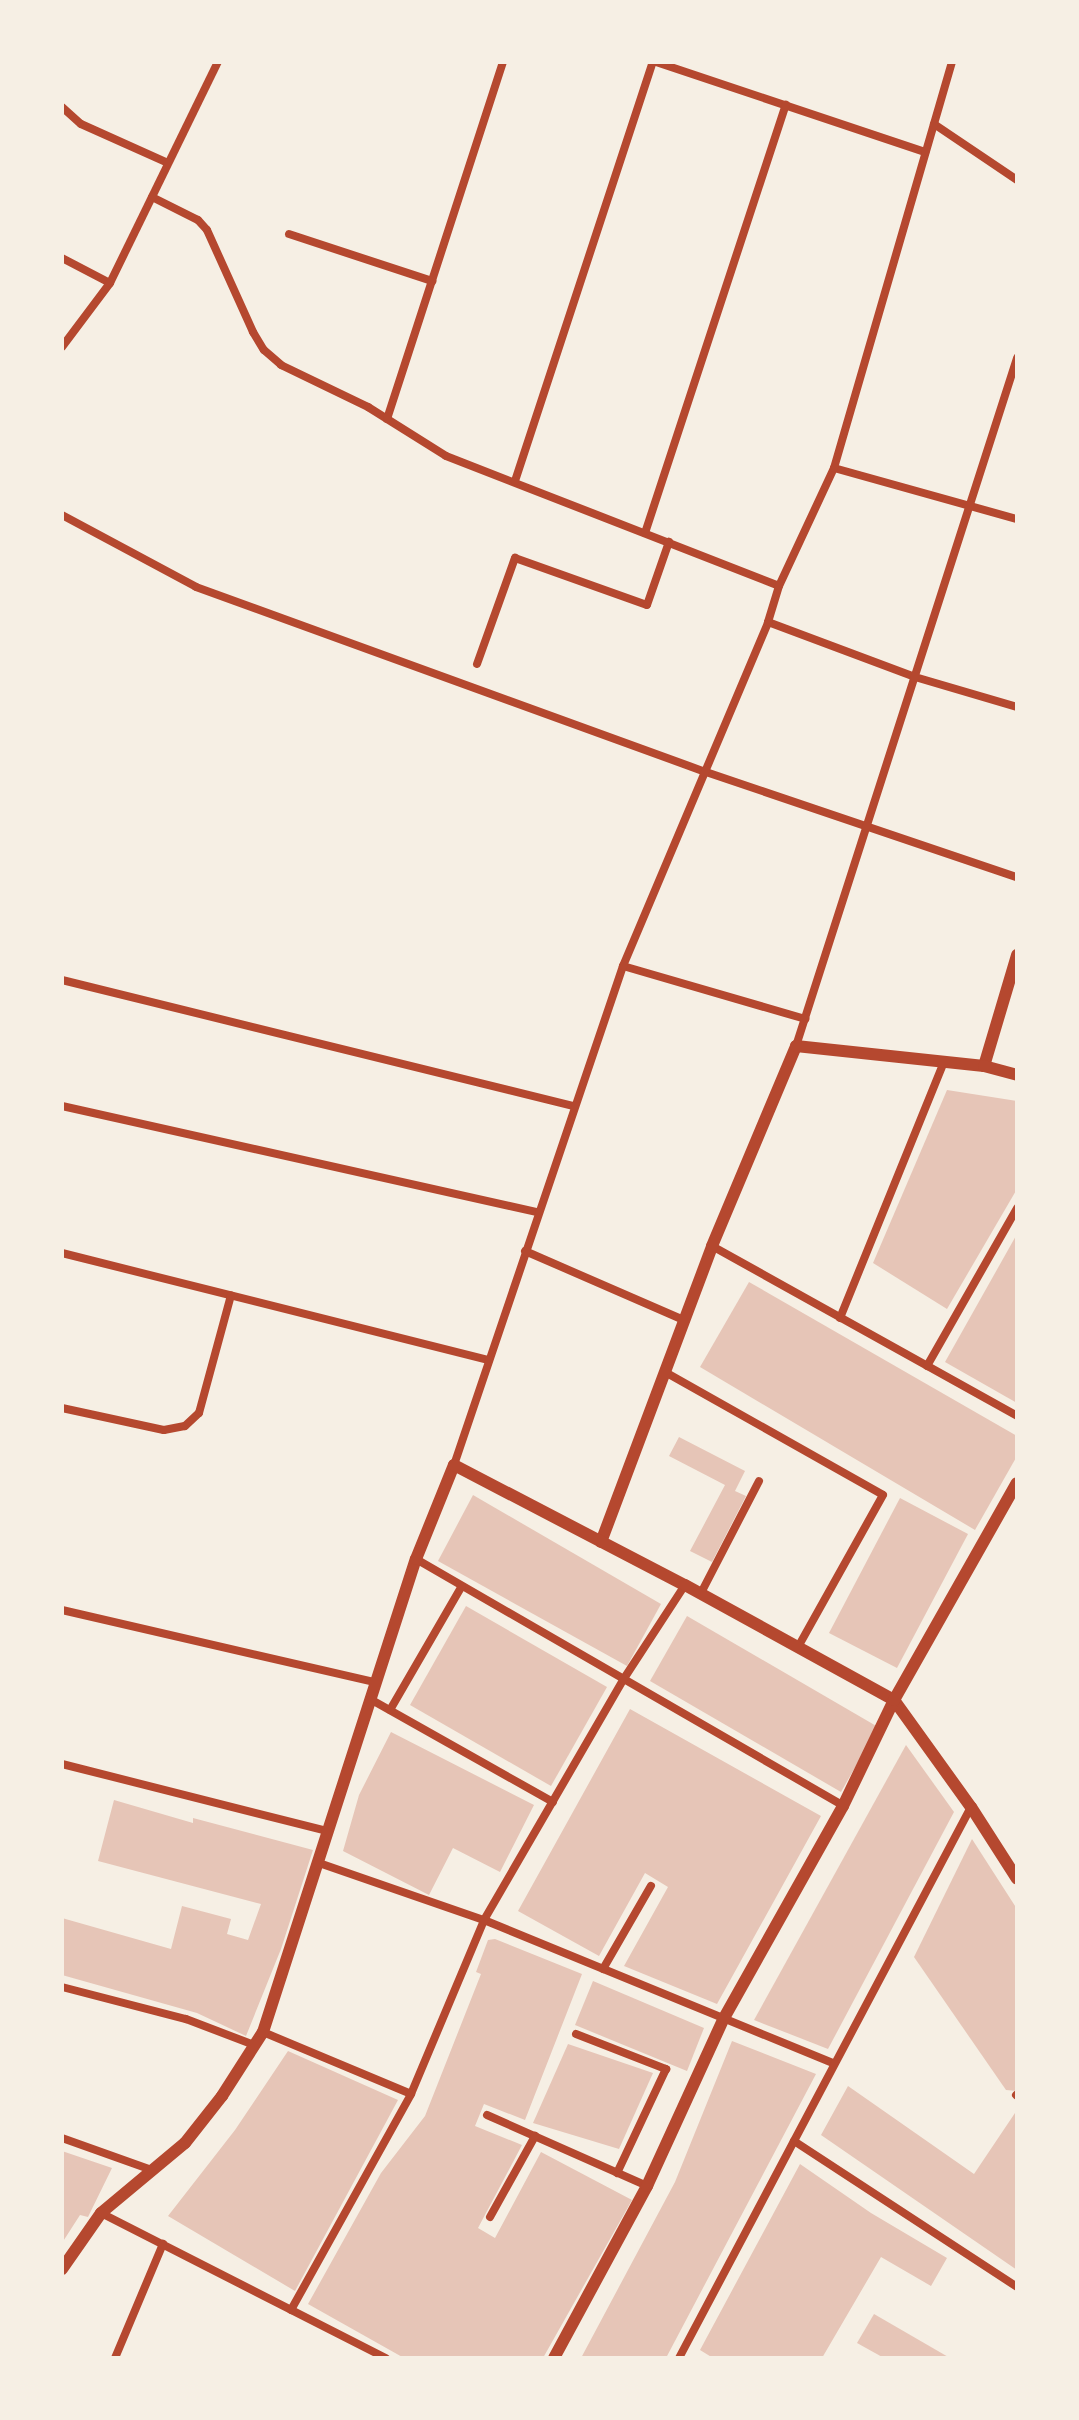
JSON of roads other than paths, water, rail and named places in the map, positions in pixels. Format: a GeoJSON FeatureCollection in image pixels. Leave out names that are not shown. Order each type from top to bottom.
{"type":"FeatureCollection","features":[{"type":"Feature","properties":{"kind":"street"},"geometry":{"type":"LineString","coordinates":[[62,347],[110,283],[218,62]]}},
{"type":"Feature","properties":{"kind":"street"},"geometry":{"type":"LineString","coordinates":[[387,419],[503,62]]}},
{"type":"Feature","properties":{"kind":"street"},"geometry":{"type":"LineString","coordinates":[[515,481],[655,62],[925,152]]}},
{"type":"Feature","properties":{"kind":"street"},"geometry":{"type":"LineString","coordinates":[[62,2269],[101,2213],[185,2143],[222,2096],[263,2032],[416,1559],[454,1465],[573,1106],[623,966],[768,622],[779,586],[834,468],[952,62]]}},
{"type":"Feature","properties":{"kind":"street"},"geometry":{"type":"LineString","coordinates":[[645,533],[786,105]]}},
{"type":"Feature","properties":{"kind":"street"},"geometry":{"type":"LineString","coordinates":[[62,107],[81,124],[168,163]]}},
{"type":"Feature","properties":{"kind":"street"},"geometry":{"type":"LineString","coordinates":[[934,124],[1017,180]]}},
{"type":"Feature","properties":{"kind":"street"},"geometry":{"type":"LineString","coordinates":[[152,197],[198,220],[207,230],[253,332],[264,350],[281,365],[387,419],[446,456],[779,586]]}},
{"type":"Feature","properties":{"kind":"street"},"geometry":{"type":"LineString","coordinates":[[289,234],[432,281]]}},
{"type":"Feature","properties":{"kind":"street"},"geometry":{"type":"LineString","coordinates":[[62,258],[110,283]]}},
{"type":"Feature","properties":{"kind":"street"},"geometry":{"type":"LineString","coordinates":[[601,1542],[712,1246],[796,1046],[1017,358]]}},
{"type":"Feature","properties":{"kind":"street"},"geometry":{"type":"LineString","coordinates":[[834,468],[1017,519]]}},
{"type":"Feature","properties":{"kind":"street"},"geometry":{"type":"LineString","coordinates":[[62,515],[196,587],[703,771],[1017,877]]}},
{"type":"Feature","properties":{"kind":"street"},"geometry":{"type":"LineString","coordinates":[[477,664],[515,558],[647,605],[669,542]]}},
{"type":"Feature","properties":{"kind":"street"},"geometry":{"type":"LineString","coordinates":[[768,622],[915,677],[1017,707]]}},
{"type":"Feature","properties":{"kind":"street"},"geometry":{"type":"LineString","coordinates":[[984,1066],[1017,955]]}},
{"type":"Feature","properties":{"kind":"street"},"geometry":{"type":"LineString","coordinates":[[623,966],[805,1019]]}},
{"type":"Feature","properties":{"kind":"street"},"geometry":{"type":"LineString","coordinates":[[62,980],[573,1106]]}},
{"type":"Feature","properties":{"kind":"street"},"geometry":{"type":"LineString","coordinates":[[796,1046],[984,1066],[1017,1075]]}},
{"type":"Feature","properties":{"kind":"street"},"geometry":{"type":"LineString","coordinates":[[840,1318],[944,1062]]}},
{"type":"Feature","properties":{"kind":"street"},"geometry":{"type":"LineString","coordinates":[[62,1106],[538,1212]]}},
{"type":"Feature","properties":{"kind":"street"},"geometry":{"type":"LineString","coordinates":[[927,1366],[1017,1208]]}},
{"type":"Feature","properties":{"kind":"street"},"geometry":{"type":"LineString","coordinates":[[712,1246],[1017,1416]]}},
{"type":"Feature","properties":{"kind":"street"},"geometry":{"type":"LineString","coordinates":[[525,1251],[684,1320]]}},
{"type":"Feature","properties":{"kind":"street"},"geometry":{"type":"LineString","coordinates":[[62,1253],[489,1360]]}},
{"type":"Feature","properties":{"kind":"street"},"geometry":{"type":"LineString","coordinates":[[62,1408],[164,1430],[185,1426],[199,1413],[231,1295]]}},
{"type":"Feature","properties":{"kind":"street"},"geometry":{"type":"LineString","coordinates":[[665,1372],[883,1495],[798,1647]]}},
{"type":"Feature","properties":{"kind":"street"},"geometry":{"type":"LineString","coordinates":[[454,1465],[701,1593],[894,1700],[971,1807],[1017,1879]]}},
{"type":"Feature","properties":{"kind":"street"},"geometry":{"type":"LineString","coordinates":[[701,1593],[759,1481]]}},
{"type":"Feature","properties":{"kind":"street"},"geometry":{"type":"LineString","coordinates":[[554,2358],[647,2186],[724,2018],[843,1806],[894,1700],[1017,1483]]}},
{"type":"Feature","properties":{"kind":"street"},"geometry":{"type":"LineString","coordinates":[[416,1559],[843,1806]]}},
{"type":"Feature","properties":{"kind":"street"},"geometry":{"type":"LineString","coordinates":[[291,2310],[411,2094],[484,1920],[623,1680],[685,1585]]}},
{"type":"Feature","properties":{"kind":"street"},"geometry":{"type":"LineString","coordinates":[[390,1710],[462,1586]]}},
{"type":"Feature","properties":{"kind":"street"},"geometry":{"type":"LineString","coordinates":[[62,1610],[375,1682]]}},
{"type":"Feature","properties":{"kind":"street"},"geometry":{"type":"LineString","coordinates":[[370,1699],[553,1802]]}},
{"type":"Feature","properties":{"kind":"street"},"geometry":{"type":"LineString","coordinates":[[62,1764],[326,1831]]}},
{"type":"Feature","properties":{"kind":"street"},"geometry":{"type":"LineString","coordinates":[[679,2358],[971,1807]]}},
{"type":"Feature","properties":{"kind":"street"},"geometry":{"type":"LineString","coordinates":[[319,1863],[484,1920],[833,2063]]}},
{"type":"Feature","properties":{"kind":"street"},"geometry":{"type":"LineString","coordinates":[[603,1969],[651,1886]]}},
{"type":"Feature","properties":{"kind":"street"},"geometry":{"type":"LineString","coordinates":[[62,1987],[186,2019],[254,2045]]}},
{"type":"Feature","properties":{"kind":"street"},"geometry":{"type":"LineString","coordinates":[[263,2032],[411,2094]]}},
{"type":"Feature","properties":{"kind":"street"},"geometry":{"type":"LineString","coordinates":[[576,2034],[666,2069],[617,2173]]}},
{"type":"Feature","properties":{"kind":"street"},"geometry":{"type":"LineString","coordinates":[[487,2115],[647,2186]]}},
{"type":"Feature","properties":{"kind":"street"},"geometry":{"type":"LineString","coordinates":[[490,2217],[535,2136]]}},
{"type":"Feature","properties":{"kind":"street"},"geometry":{"type":"LineString","coordinates":[[62,2138],[152,2170]]}},
{"type":"Feature","properties":{"kind":"street"},"geometry":{"type":"LineString","coordinates":[[794,2141],[1017,2287]]}},
{"type":"Feature","properties":{"kind":"street"},"geometry":{"type":"LineString","coordinates":[[101,2213],[386,2358]]}},
{"type":"Feature","properties":{"kind":"street"},"geometry":{"type":"LineString","coordinates":[[115,2358],[163,2244]]}}]}
